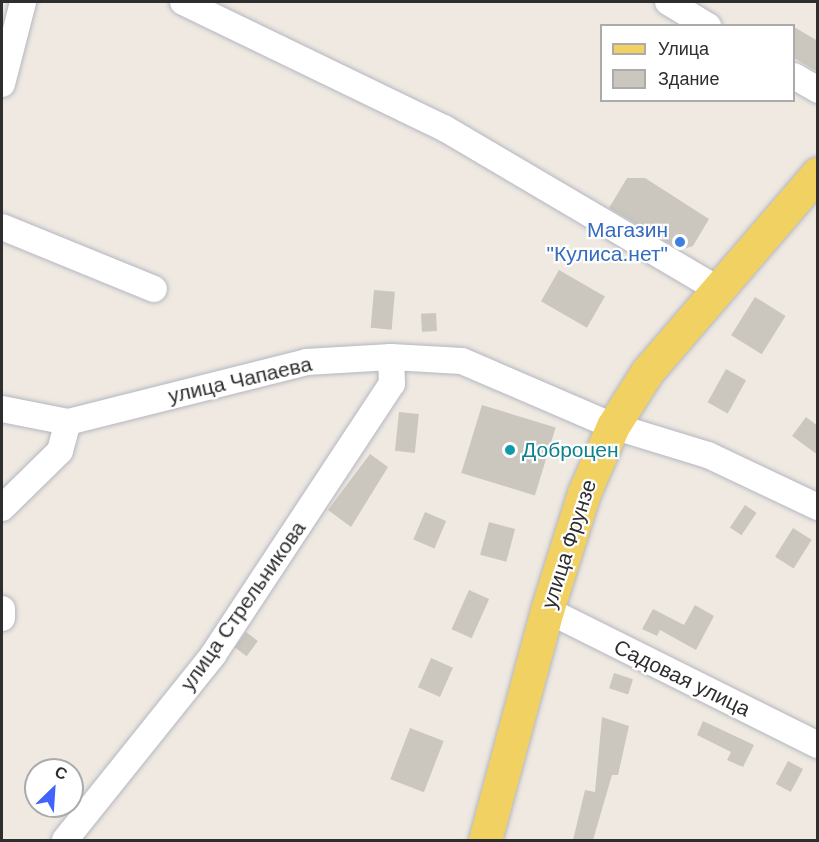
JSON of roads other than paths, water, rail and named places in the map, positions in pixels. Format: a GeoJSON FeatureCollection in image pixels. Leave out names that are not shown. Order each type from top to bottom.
{"type":"FeatureCollection","features":[{"type":"Feature","properties":{"kind":"main road","name":"улица Фрунзе"},"geometry":{"type":"LineString","coordinates":[[485,840],[547,610],[584,493],[613,426],[647,372],[815,178]]}},
{"type":"Feature","properties":{"kind":"street"},"geometry":{"type":"LineString","coordinates":[[183,2],[444,128],[719,290]]}},
{"type":"Feature","properties":{"kind":"street"},"geometry":{"type":"LineString","coordinates":[[668,2],[705,24]]}},
{"type":"Feature","properties":{"kind":"street"},"geometry":{"type":"LineString","coordinates":[[2,84],[16,3]]}},
{"type":"Feature","properties":{"kind":"street"},"geometry":{"type":"LineString","coordinates":[[795,77],[818,90]]}},
{"type":"Feature","properties":{"kind":"street"},"geometry":{"type":"LineString","coordinates":[[2,227],[154,289]]}},
{"type":"Feature","properties":{"kind":"street","name":"улица Чапаева"},"geometry":{"type":"LineString","coordinates":[[2,409],[68,422],[306,362],[391,357],[462,361],[613,426],[708,455],[818,507]]}},
{"type":"Feature","properties":{"kind":"street","name":"улица Стрельникова"},"geometry":{"type":"LineString","coordinates":[[65,840],[213,655],[392,384],[391,357]]}},
{"type":"Feature","properties":{"kind":"street"},"geometry":{"type":"LineString","coordinates":[[2,508],[60,451],[68,422]]}},
{"type":"Feature","properties":{"kind":"street"},"geometry":{"type":"LineString","coordinates":[[2,609],[2,618]]}},
{"type":"Feature","properties":{"kind":"street","name":"Садовая улица"},"geometry":{"type":"LineString","coordinates":[[547,610],[818,745]]}},
{"type":"Feature","properties":{"kind":"place","name":"Магазин \"Кулиса.нет\""},"geometry":{"type":"Point","coordinates":[680,242]}},
{"type":"Feature","properties":{"kind":"place","name":"Доброцен"},"geometry":{"type":"Point","coordinates":[510,450]}}]}
